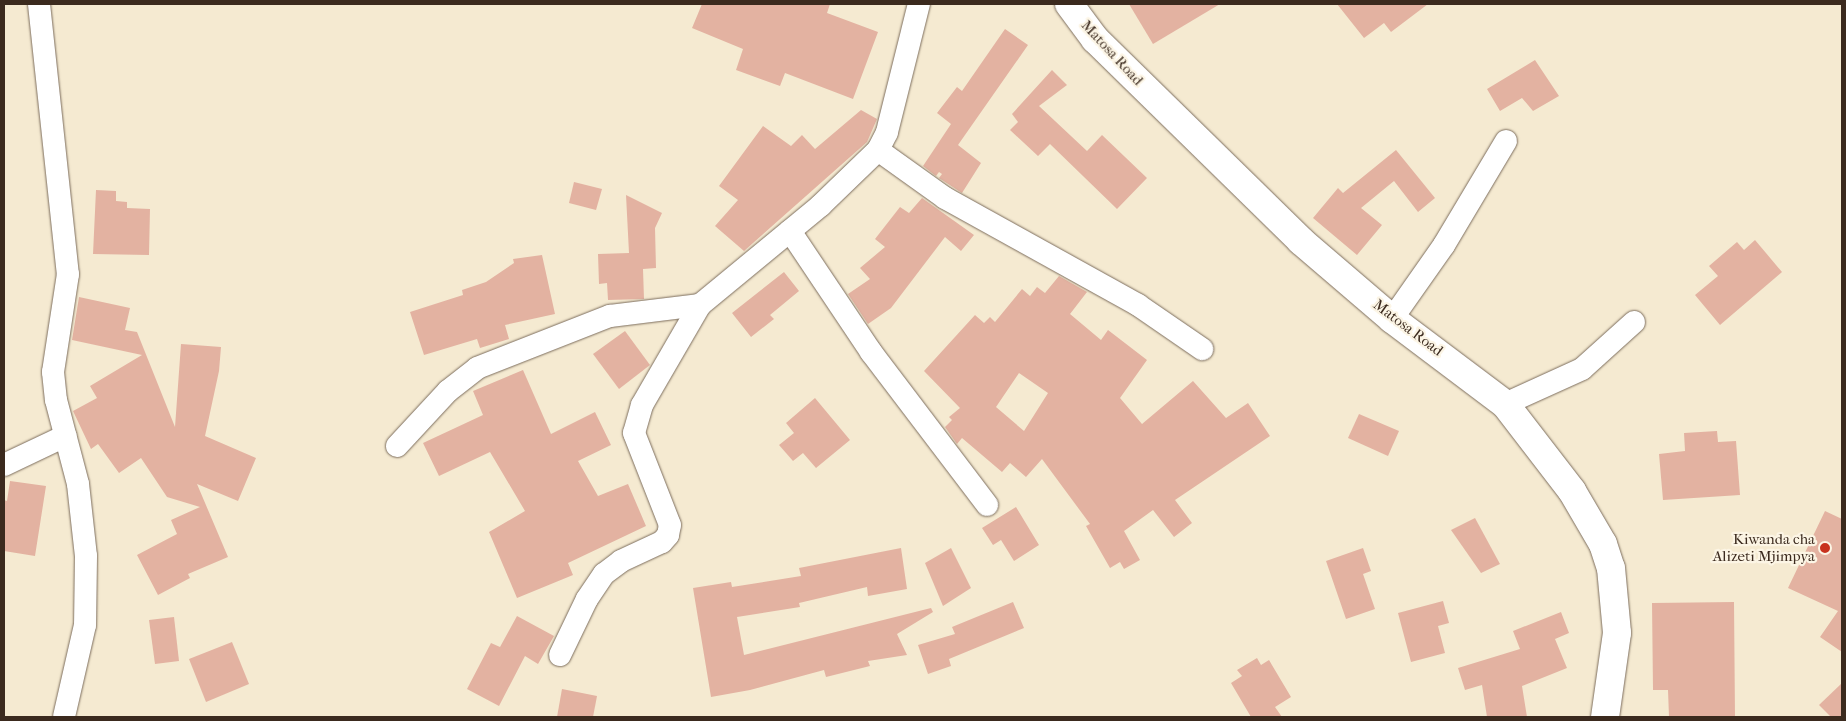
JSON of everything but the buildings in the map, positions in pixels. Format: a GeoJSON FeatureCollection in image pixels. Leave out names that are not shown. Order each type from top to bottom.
{"type":"FeatureCollection","features":[{"type":"Feature","properties":{"kind":"street"},"geometry":{"type":"LineString","coordinates":[[39,4],[68,274],[53,372],[56,400],[78,484],[86,556],[84,626],[64,717]]}},
{"type":"Feature","properties":{"kind":"street"},"geometry":{"type":"LineString","coordinates":[[560,655],[587,599],[604,574],[621,561],[662,542],[668,535],[670,525],[634,433],[636,421],[700,305],[790,230],[878,150],[887,132],[918,4]]}},
{"type":"Feature","properties":{"kind":"street","name":"Matosa Road"},"geometry":{"type":"LineString","coordinates":[[1069,4],[1095,39],[1286,227],[1392,319],[1505,404],[1572,491],[1603,544],[1611,568],[1617,633],[1605,717]]}},
{"type":"Feature","properties":{"kind":"street"},"geometry":{"type":"LineString","coordinates":[[1392,319],[1444,245],[1506,142]]}},
{"type":"Feature","properties":{"kind":"street"},"geometry":{"type":"LineString","coordinates":[[878,150],[945,198],[1131,301],[1202,349]]}},
{"type":"Feature","properties":{"kind":"street"},"geometry":{"type":"LineString","coordinates":[[790,230],[871,352],[987,505]]}},
{"type":"Feature","properties":{"kind":"street"},"geometry":{"type":"LineString","coordinates":[[397,446],[448,391],[477,368],[610,316],[700,305]]}},
{"type":"Feature","properties":{"kind":"street"},"geometry":{"type":"LineString","coordinates":[[1505,404],[1582,369],[1634,322]]}},
{"type":"Feature","properties":{"kind":"street"},"geometry":{"type":"LineString","coordinates":[[4,465],[65,436]]}},
{"type":"Feature","properties":{"kind":"place","name":"Kiwanda cha Alizeti Mjimpya"},"geometry":{"type":"Point","coordinates":[1825,548]}}]}
